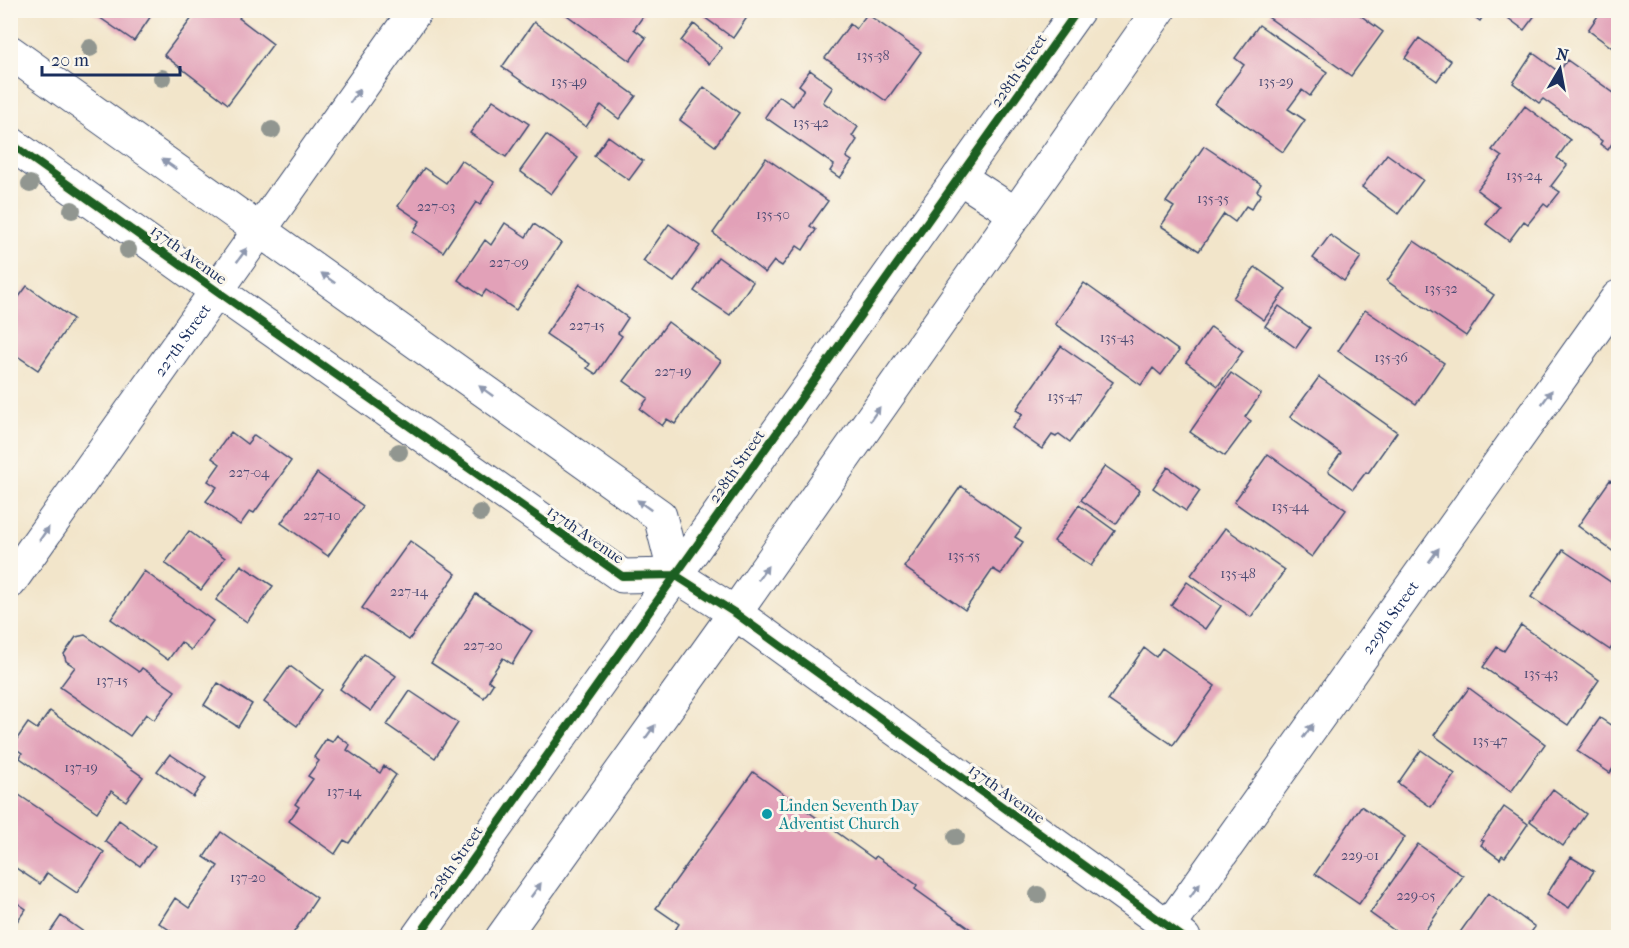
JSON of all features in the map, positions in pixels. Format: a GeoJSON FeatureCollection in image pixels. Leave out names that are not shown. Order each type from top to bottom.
{"type":"FeatureCollection","features":[{"type":"Feature","properties":{"kind":"street","name":"227th Street"},"geometry":{"type":"LineString","coordinates":[[10,582],[416,10]]}},
{"type":"Feature","properties":{"kind":"street","name":"228th Street"},"geometry":{"type":"LineString","coordinates":[[417,938],[1078,10]]}},
{"type":"Feature","properties":{"kind":"street"},"geometry":{"type":"LineString","coordinates":[[502,938],[735,613],[1159,10]]}},
{"type":"Feature","properties":{"kind":"street"},"geometry":{"type":"LineString","coordinates":[[10,52],[660,516],[675,575]]}},
{"type":"Feature","properties":{"kind":"street","name":"137th Avenue"},"geometry":{"type":"LineString","coordinates":[[10,143],[622,576],[675,575],[735,613],[1171,934]]}},
{"type":"Feature","properties":{"kind":"street"},"geometry":{"type":"LineString","coordinates":[[959,177],[1016,214]]}},
{"type":"Feature","properties":{"kind":"street","name":"229th Street"},"geometry":{"type":"LineString","coordinates":[[1171,934],[1618,297]]}},
{"type":"Feature","properties":{"kind":"building"},"geometry":{"type":"Polygon","coordinates":[[[94,10],[155,10],[134,41],[93,13],[94,10]]]}},
{"type":"Feature","properties":{"kind":"building"},"geometry":{"type":"Polygon","coordinates":[[[198,10],[235,10],[241,15],[239,18],[273,44],[228,104],[164,55],[198,10]]]}},
{"type":"Feature","properties":{"kind":"building"},"geometry":{"type":"Polygon","coordinates":[[[560,10],[638,10],[644,15],[634,29],[646,38],[630,61],[560,10]]]}},
{"type":"Feature","properties":{"kind":"building"},"geometry":{"type":"Polygon","coordinates":[[[702,10],[752,10],[733,38],[704,17],[706,13],[702,10]]]}},
{"type":"Feature","properties":{"kind":"building"},"geometry":{"type":"Polygon","coordinates":[[[1272,10],[1353,10],[1383,32],[1351,76],[1268,17],[1272,10]]]}},
{"type":"Feature","properties":{"kind":"building"},"geometry":{"type":"Polygon","coordinates":[[[1465,10],[1487,10],[1480,21],[1465,10]]]}},
{"type":"Feature","properties":{"kind":"building"},"geometry":{"type":"Polygon","coordinates":[[[1501,10],[1539,10],[1524,30],[1500,12],[1501,10]]]}},
{"type":"Feature","properties":{"kind":"building"},"geometry":{"type":"Polygon","coordinates":[[[1602,10],[1618,10],[1618,52],[1588,30],[1602,10]]]}},
{"type":"Feature","properties":{"kind":"building"},"geometry":{"type":"Polygon","coordinates":[[[867,14],[921,52],[886,101],[825,58],[850,24],[856,29],[867,14]]]}},
{"type":"Feature","properties":{"kind":"building"},"geometry":{"type":"Polygon","coordinates":[[[534,22],[636,96],[619,119],[601,105],[586,127],[502,67],[534,22]]]}},
{"type":"Feature","properties":{"kind":"building"},"geometry":{"type":"Polygon","coordinates":[[[694,24],[722,48],[709,64],[681,41],[694,24]]]}},
{"type":"Feature","properties":{"kind":"building"},"geometry":{"type":"Polygon","coordinates":[[[1259,25],[1327,72],[1310,96],[1302,90],[1288,109],[1305,120],[1283,152],[1215,104],[1244,65],[1235,58],[1259,25]]]}},
{"type":"Feature","properties":{"kind":"building"},"geometry":{"type":"Polygon","coordinates":[[[1419,38],[1451,61],[1437,81],[1405,58],[1419,38]]]}},
{"type":"Feature","properties":{"kind":"building"},"geometry":{"type":"Polygon","coordinates":[[[1533,53],[1559,72],[1567,60],[1618,96],[1618,134],[1608,150],[1600,144],[1602,141],[1543,99],[1539,103],[1513,83],[1533,53]]]}},
{"type":"Feature","properties":{"kind":"building"},"geometry":{"type":"Polygon","coordinates":[[[810,70],[833,87],[823,102],[858,127],[852,136],[857,140],[846,157],[852,161],[840,178],[830,171],[834,165],[765,117],[779,96],[793,106],[804,89],[799,85],[810,70]]]}},
{"type":"Feature","properties":{"kind":"building"},"geometry":{"type":"Polygon","coordinates":[[[704,87],[739,113],[715,146],[680,120],[704,87]]]}},
{"type":"Feature","properties":{"kind":"building"},"geometry":{"type":"Polygon","coordinates":[[[493,100],[529,124],[506,157],[470,133],[493,100]]]}},
{"type":"Feature","properties":{"kind":"building"},"geometry":{"type":"Polygon","coordinates":[[[1525,106],[1570,140],[1557,158],[1567,165],[1551,186],[1560,192],[1548,207],[1544,204],[1528,224],[1524,221],[1509,241],[1486,224],[1499,207],[1477,190],[1502,157],[1492,150],[1525,106]]]}},
{"type":"Feature","properties":{"kind":"building"},"geometry":{"type":"Polygon","coordinates":[[[546,135],[578,158],[551,194],[520,171],[546,135]]]}},
{"type":"Feature","properties":{"kind":"building"},"geometry":{"type":"Polygon","coordinates":[[[608,136],[643,161],[629,180],[594,156],[608,136]]]}},
{"type":"Feature","properties":{"kind":"building"},"geometry":{"type":"Polygon","coordinates":[[[1204,146],[1261,184],[1257,191],[1261,194],[1251,209],[1246,206],[1235,222],[1224,214],[1199,251],[1161,226],[1174,207],[1166,202],[1204,146]]]}},
{"type":"Feature","properties":{"kind":"building"},"geometry":{"type":"Polygon","coordinates":[[[1387,154],[1423,180],[1398,214],[1362,187],[1387,154]]]}},
{"type":"Feature","properties":{"kind":"building"},"geometry":{"type":"Polygon","coordinates":[[[766,158],[828,201],[810,226],[816,230],[803,250],[797,246],[782,266],[774,261],[765,273],[713,233],[766,158]]]}},
{"type":"Feature","properties":{"kind":"building"},"geometry":{"type":"Polygon","coordinates":[[[461,160],[494,182],[480,205],[476,202],[443,252],[413,232],[420,221],[398,206],[424,168],[446,183],[461,160]]]}},
{"type":"Feature","properties":{"kind":"building"},"geometry":{"type":"Polygon","coordinates":[[[505,223],[526,237],[534,224],[561,243],[516,310],[486,290],[482,296],[458,280],[485,240],[491,245],[505,223]]]}},
{"type":"Feature","properties":{"kind":"building"},"geometry":{"type":"Polygon","coordinates":[[[669,224],[700,246],[674,282],[643,261],[669,224]]]}},
{"type":"Feature","properties":{"kind":"building"},"geometry":{"type":"Polygon","coordinates":[[[1330,235],[1361,257],[1344,281],[1313,258],[1330,235]]]}},
{"type":"Feature","properties":{"kind":"building"},"geometry":{"type":"Polygon","coordinates":[[[1414,241],[1494,295],[1466,336],[1387,281],[1414,241]]]}},
{"type":"Feature","properties":{"kind":"building"},"geometry":{"type":"Polygon","coordinates":[[[718,257],[753,282],[730,315],[694,291],[718,257]]]}},
{"type":"Feature","properties":{"kind":"building"},"geometry":{"type":"Polygon","coordinates":[[[1255,267],[1286,289],[1264,320],[1233,298],[1255,267]]]}},
{"type":"Feature","properties":{"kind":"building"},"geometry":{"type":"Polygon","coordinates":[[[1084,283],[1179,351],[1161,375],[1153,368],[1141,385],[1055,324],[1084,283]]]}},
{"type":"Feature","properties":{"kind":"building"},"geometry":{"type":"Polygon","coordinates":[[[580,284],[628,318],[618,333],[622,336],[596,374],[587,368],[590,364],[546,334],[580,284]]]}},
{"type":"Feature","properties":{"kind":"building"},"geometry":{"type":"Polygon","coordinates":[[[27,286],[73,319],[38,370],[10,351],[10,309],[27,286]]]}},
{"type":"Feature","properties":{"kind":"building"},"geometry":{"type":"Polygon","coordinates":[[[1279,306],[1310,328],[1296,348],[1265,326],[1279,306]]]}},
{"type":"Feature","properties":{"kind":"building"},"geometry":{"type":"Polygon","coordinates":[[[1365,310],[1444,363],[1416,404],[1338,351],[1365,310]]]}},
{"type":"Feature","properties":{"kind":"building"},"geometry":{"type":"Polygon","coordinates":[[[668,322],[721,361],[675,424],[667,419],[662,426],[640,409],[648,398],[624,381],[668,322]]]}},
{"type":"Feature","properties":{"kind":"building"},"geometry":{"type":"Polygon","coordinates":[[[1211,327],[1243,351],[1218,386],[1186,362],[1211,327]]]}},
{"type":"Feature","properties":{"kind":"building"},"geometry":{"type":"Polygon","coordinates":[[[1061,346],[1113,382],[1070,442],[1059,434],[1056,437],[1052,435],[1042,449],[1012,428],[1023,414],[1016,410],[1061,346]]]}},
{"type":"Feature","properties":{"kind":"building"},"geometry":{"type":"Polygon","coordinates":[[[1231,373],[1261,394],[1245,417],[1251,421],[1225,456],[1190,432],[1231,373]]]}},
{"type":"Feature","properties":{"kind":"building"},"geometry":{"type":"Polygon","coordinates":[[[1319,377],[1397,432],[1368,473],[1366,472],[1353,489],[1328,471],[1341,453],[1290,417],[1319,377]]]}},
{"type":"Feature","properties":{"kind":"building"},"geometry":{"type":"Polygon","coordinates":[[[231,432],[247,444],[254,435],[291,461],[254,513],[250,511],[240,525],[206,501],[217,487],[208,481],[220,464],[212,458],[231,432]]]}},
{"type":"Feature","properties":{"kind":"building"},"geometry":{"type":"Polygon","coordinates":[[[1268,454],[1346,510],[1312,557],[1234,502],[1268,454]]]}},
{"type":"Feature","properties":{"kind":"building"},"geometry":{"type":"Polygon","coordinates":[[[1105,466],[1140,490],[1116,524],[1081,500],[1105,466]]]}},
{"type":"Feature","properties":{"kind":"building"},"geometry":{"type":"Polygon","coordinates":[[[1168,467],[1200,491],[1186,511],[1153,488],[1168,467]]]}},
{"type":"Feature","properties":{"kind":"building"},"geometry":{"type":"Polygon","coordinates":[[[317,473],[363,506],[328,556],[281,523],[317,473]]]}},
{"type":"Feature","properties":{"kind":"building"},"geometry":{"type":"Polygon","coordinates":[[[1610,480],[1618,486],[1618,555],[1578,526],[1610,480]]]}},
{"type":"Feature","properties":{"kind":"building"},"geometry":{"type":"Polygon","coordinates":[[[961,486],[1021,529],[1015,537],[1023,542],[1001,574],[993,569],[965,610],[904,567],[961,486]]]}},
{"type":"Feature","properties":{"kind":"building"},"geometry":{"type":"Polygon","coordinates":[[[1079,505],[1115,531],[1091,566],[1054,541],[1079,505]]]}},
{"type":"Feature","properties":{"kind":"building"},"geometry":{"type":"Polygon","coordinates":[[[1225,528],[1285,570],[1251,617],[1191,575],[1225,528]]]}},
{"type":"Feature","properties":{"kind":"building"},"geometry":{"type":"Polygon","coordinates":[[[189,531],[225,558],[201,590],[165,563],[189,531]]]}},
{"type":"Feature","properties":{"kind":"building"},"geometry":{"type":"Polygon","coordinates":[[[410,541],[456,574],[409,640],[362,608],[410,541]]]}},
{"type":"Feature","properties":{"kind":"building"},"geometry":{"type":"Polygon","coordinates":[[[1563,550],[1618,587],[1618,637],[1610,650],[1531,597],[1563,550]]]}},
{"type":"Feature","properties":{"kind":"building"},"geometry":{"type":"Polygon","coordinates":[[[241,565],[273,586],[247,622],[216,600],[241,565]]]}},
{"type":"Feature","properties":{"kind":"building"},"geometry":{"type":"Polygon","coordinates":[[[144,571],[213,621],[191,650],[181,642],[168,660],[111,619],[144,571]]]}},
{"type":"Feature","properties":{"kind":"building"},"geometry":{"type":"Polygon","coordinates":[[[1187,582],[1221,606],[1205,629],[1171,605],[1187,582]]]}},
{"type":"Feature","properties":{"kind":"building"},"geometry":{"type":"Polygon","coordinates":[[[476,594],[532,631],[512,664],[503,658],[488,680],[493,684],[484,698],[431,663],[476,594]]]}},
{"type":"Feature","properties":{"kind":"building"},"geometry":{"type":"Polygon","coordinates":[[[1521,625],[1599,680],[1568,725],[1483,667],[1497,647],[1504,651],[1521,625]]]}},
{"type":"Feature","properties":{"kind":"building"},"geometry":{"type":"Polygon","coordinates":[[[85,635],[139,672],[142,668],[175,691],[154,720],[146,714],[130,736],[60,687],[75,667],[66,661],[64,654],[76,637],[85,635]]]}},
{"type":"Feature","properties":{"kind":"building"},"geometry":{"type":"Polygon","coordinates":[[[1144,648],[1156,657],[1162,648],[1215,686],[1173,745],[1108,700],[1144,648]]]}},
{"type":"Feature","properties":{"kind":"building"},"geometry":{"type":"Polygon","coordinates":[[[364,654],[396,676],[371,711],[340,689],[364,654]]]}},
{"type":"Feature","properties":{"kind":"building"},"geometry":{"type":"Polygon","coordinates":[[[290,666],[322,690],[297,726],[264,702],[290,666]]]}},
{"type":"Feature","properties":{"kind":"building"},"geometry":{"type":"Polygon","coordinates":[[[218,683],[252,704],[238,727],[204,705],[218,683]]]}},
{"type":"Feature","properties":{"kind":"building"},"geometry":{"type":"Polygon","coordinates":[[[1469,688],[1545,744],[1511,792],[1434,735],[1469,688]]]}},
{"type":"Feature","properties":{"kind":"building"},"geometry":{"type":"Polygon","coordinates":[[[410,691],[458,723],[435,758],[387,725],[410,691]]]}},
{"type":"Feature","properties":{"kind":"building"},"geometry":{"type":"Polygon","coordinates":[[[50,711],[143,777],[126,801],[111,791],[97,812],[20,758],[22,753],[12,746],[28,723],[37,729],[50,711]]]}},
{"type":"Feature","properties":{"kind":"building"},"geometry":{"type":"Polygon","coordinates":[[[1600,718],[1618,730],[1618,761],[1610,773],[1577,751],[1600,718]]]}},
{"type":"Feature","properties":{"kind":"building"},"geometry":{"type":"Polygon","coordinates":[[[337,735],[350,745],[347,750],[380,773],[384,766],[396,775],[349,843],[344,840],[335,854],[289,821],[299,807],[295,804],[313,779],[308,776],[319,761],[314,757],[326,739],[332,742],[337,735]]]}},
{"type":"Feature","properties":{"kind":"building"},"geometry":{"type":"Polygon","coordinates":[[[1421,750],[1455,774],[1431,807],[1398,783],[1421,750]]]}},
{"type":"Feature","properties":{"kind":"building"},"geometry":{"type":"Polygon","coordinates":[[[170,754],[206,778],[193,797],[157,771],[170,754]]]}},
{"type":"Feature","properties":{"kind":"building","name":"Linden Seventh Day Adventist Church"},"geometry":{"type":"Polygon","coordinates":[[[753,772],[874,859],[876,856],[917,885],[915,889],[983,938],[670,938],[679,924],[656,908],[753,772]]]}},
{"type":"Feature","properties":{"kind":"building"},"geometry":{"type":"Polygon","coordinates":[[[10,789],[104,852],[77,893],[47,873],[40,884],[10,864],[10,789]]]}},
{"type":"Feature","properties":{"kind":"building"},"geometry":{"type":"Polygon","coordinates":[[[1553,789],[1586,814],[1563,846],[1530,821],[1553,789]]]}},
{"type":"Feature","properties":{"kind":"building"},"geometry":{"type":"Polygon","coordinates":[[[1361,806],[1405,837],[1359,904],[1315,874],[1361,806]]]}},
{"type":"Feature","properties":{"kind":"building"},"geometry":{"type":"Polygon","coordinates":[[[1504,807],[1528,824],[1505,857],[1502,855],[1500,859],[1481,845],[1484,841],[1481,840],[1504,807]]]}},
{"type":"Feature","properties":{"kind":"building"},"geometry":{"type":"Polygon","coordinates":[[[119,820],[155,846],[140,866],[105,841],[119,820]]]}},
{"type":"Feature","properties":{"kind":"building"},"geometry":{"type":"Polygon","coordinates":[[[221,832],[317,898],[290,938],[175,938],[177,935],[159,923],[175,898],[189,908],[218,866],[204,857],[221,832]]]}},
{"type":"Feature","properties":{"kind":"building"},"geometry":{"type":"Polygon","coordinates":[[[1418,844],[1463,876],[1420,938],[1405,938],[1370,913],[1418,844]]]}},
{"type":"Feature","properties":{"kind":"building"},"geometry":{"type":"Polygon","coordinates":[[[1571,857],[1594,871],[1569,908],[1547,894],[1571,857]]]}},
{"type":"Feature","properties":{"kind":"building"},"geometry":{"type":"Polygon","coordinates":[[[1488,893],[1535,927],[1527,938],[1456,938],[1488,893]]]}},
{"type":"Feature","properties":{"kind":"building"},"geometry":{"type":"Polygon","coordinates":[[[10,898],[26,909],[10,931],[10,898]]]}},
{"type":"Feature","properties":{"kind":"building"},"geometry":{"type":"Polygon","coordinates":[[[61,916],[92,938],[46,938],[61,916]]]}},
{"type":"Feature","properties":{"kind":"cycle path"},"geometry":{"type":"LineString","coordinates":[[417,938],[1078,10]]}},
{"type":"Feature","properties":{"kind":"cycle path"},"geometry":{"type":"LineString","coordinates":[[10,143],[622,576],[675,575],[735,613],[1184,938]]}},
{"type":"Feature","properties":{"kind":"place","name":"Linden Seventh Day Adventist Church"},"geometry":{"type":"Point","coordinates":[767,814]}}]}
